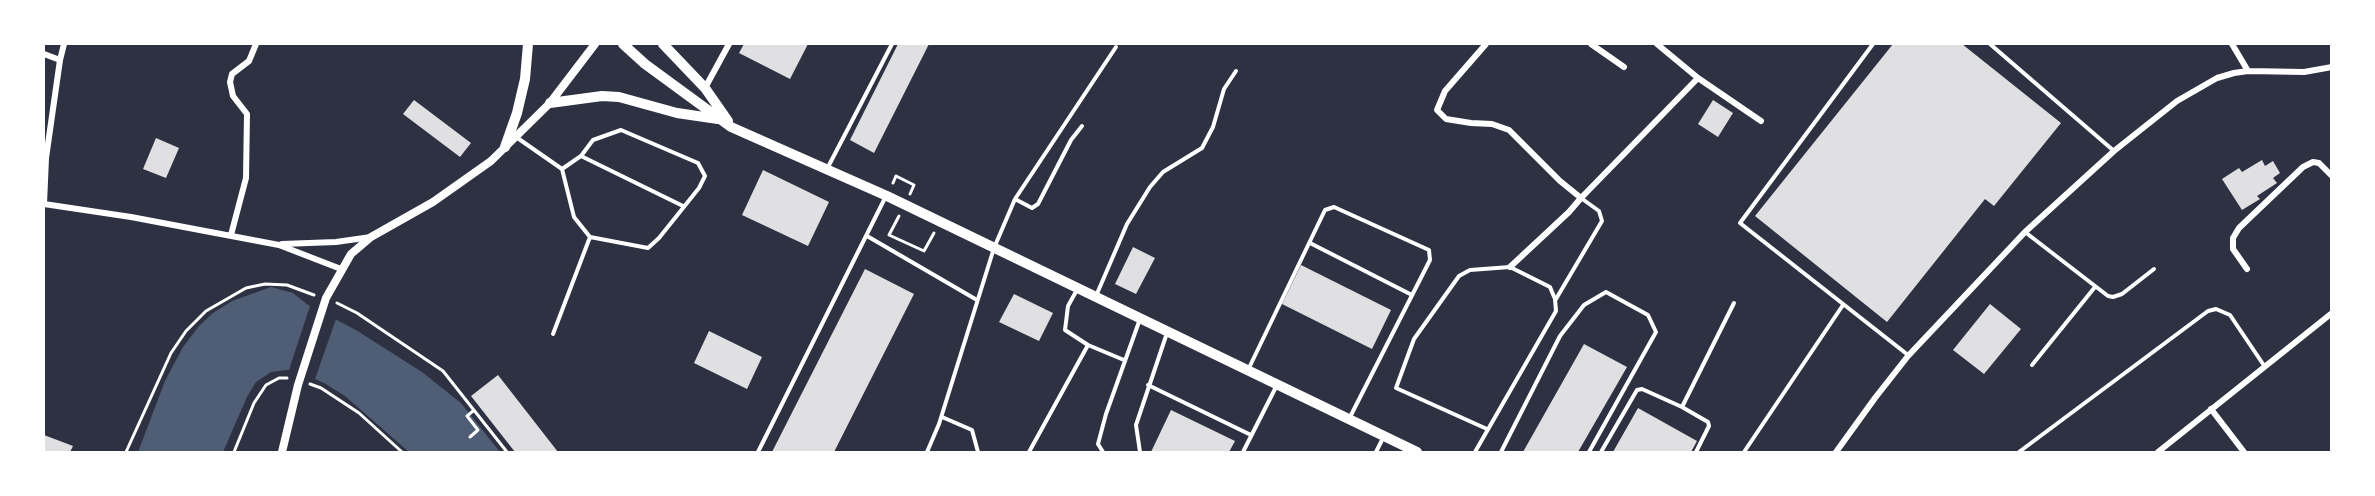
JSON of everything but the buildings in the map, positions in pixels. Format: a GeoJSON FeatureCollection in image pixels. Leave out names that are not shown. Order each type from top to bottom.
{"type":"FeatureCollection","features":[{"type":"Feature","properties":{"kind":"main road"},"geometry":{"type":"LineString","coordinates":[[505,147],[517,113],[525,79],[528,44]]}},
{"type":"Feature","properties":{"kind":"main road"},"geometry":{"type":"LineString","coordinates":[[624,44],[645,64],[731,127],[940,221],[1417,453]]}},
{"type":"Feature","properties":{"kind":"main road"},"geometry":{"type":"LineString","coordinates":[[663,44],[705,88],[731,127]]}},
{"type":"Feature","properties":{"kind":"main road"},"geometry":{"type":"LineString","coordinates":[[550,103],[588,97],[619,97],[677,113],[718,119]]}},
{"type":"Feature","properties":{"kind":"street"},"geometry":{"type":"LineString","coordinates":[[64,44],[46,158],[44,204],[279,244],[341,269]]}},
{"type":"Feature","properties":{"kind":"street"},"geometry":{"type":"LineString","coordinates":[[231,235],[246,178],[247,114],[233,96],[230,82],[232,74],[249,61],[256,44]]}},
{"type":"Feature","properties":{"kind":"street"},"geometry":{"type":"LineString","coordinates":[[282,453],[298,385],[326,298],[351,254],[371,237],[433,202],[474,174],[550,103],[595,44]]}},
{"type":"Feature","properties":{"kind":"street"},"geometry":{"type":"LineString","coordinates":[[705,88],[729,44]]}},
{"type":"Feature","properties":{"kind":"street"},"geometry":{"type":"LineString","coordinates":[[1486,44],[1445,91],[1437,110],[1446,119],[1492,124],[1509,130],[1560,181],[1581,198]]}},
{"type":"Feature","properties":{"kind":"street"},"geometry":{"type":"LineString","coordinates":[[1591,44],[1624,67]]}},
{"type":"Feature","properties":{"kind":"street"},"geometry":{"type":"LineString","coordinates":[[1657,44],[1698,78],[1761,121]]}},
{"type":"Feature","properties":{"kind":"street"},"geometry":{"type":"LineString","coordinates":[[2232,44],[2248,71]]}},
{"type":"Feature","properties":{"kind":"street"},"geometry":{"type":"LineString","coordinates":[[44,54],[60,60]]}},
{"type":"Feature","properties":{"kind":"street"},"geometry":{"type":"LineString","coordinates":[[1836,453],[1908,356],[2025,232],[2114,151],[2177,101],[2217,78],[2248,71],[2304,72],[2331,67]]}},
{"type":"Feature","properties":{"kind":"street"},"geometry":{"type":"LineString","coordinates":[[1510,267],[1569,213],[1698,78]]}},
{"type":"Feature","properties":{"kind":"street"},"geometry":{"type":"LineString","coordinates":[[2247,268],[2233,249],[2233,238],[2239,228],[2303,167],[2313,162],[2319,163],[2331,176]]}},
{"type":"Feature","properties":{"kind":"street"},"geometry":{"type":"LineString","coordinates":[[279,244],[336,242],[371,237]]}},
{"type":"Feature","properties":{"kind":"street"},"geometry":{"type":"LineString","coordinates":[[2158,453],[2331,313]]}},
{"type":"Feature","properties":{"kind":"street"},"geometry":{"type":"LineString","coordinates":[[2211,409],[2244,453]]}},
{"type":"Feature","properties":{"kind":"lane"},"geometry":{"type":"LineString","coordinates":[[827,170],[892,44]]}},
{"type":"Feature","properties":{"kind":"lane"},"geometry":{"type":"LineString","coordinates":[[1873,44],[1740,223],[1908,356]]}},
{"type":"Feature","properties":{"kind":"lane"},"geometry":{"type":"LineString","coordinates":[[1990,44],[2114,151]]}},
{"type":"Feature","properties":{"kind":"lane"},"geometry":{"type":"LineString","coordinates":[[927,453],[942,417],[994,248],[1016,199],[1116,47]]}},
{"type":"Feature","properties":{"kind":"lane"},"geometry":{"type":"LineString","coordinates":[[1096,297],[1127,224],[1150,187],[1163,172],[1202,148],[1213,127],[1224,89],[1236,71]]}},
{"type":"Feature","properties":{"kind":"lane"},"geometry":{"type":"LineString","coordinates":[[1016,199],[1032,208],[1038,204],[1071,140],[1082,126]]}},
{"type":"Feature","properties":{"kind":"lane"},"geometry":{"type":"LineString","coordinates":[[516,137],[562,169],[574,217],[590,237],[648,248],[659,238],[699,188],[705,176],[699,163],[621,130],[593,140],[581,156],[562,169]]}},
{"type":"Feature","properties":{"kind":"lane"},"geometry":{"type":"LineString","coordinates":[[581,156],[684,206]]}},
{"type":"Feature","properties":{"kind":"lane"},"geometry":{"type":"LineString","coordinates":[[758,453],[887,196]]}},
{"type":"Feature","properties":{"kind":"lane"},"geometry":{"type":"LineString","coordinates":[[1555,299],[1602,221],[1599,211],[1581,198]]}},
{"type":"Feature","properties":{"kind":"lane"},"geometry":{"type":"LineString","coordinates":[[1248,370],[1325,210],[1334,207],[1429,250],[1430,260],[1349,421]]}},
{"type":"Feature","properties":{"kind":"lane"},"geometry":{"type":"LineString","coordinates":[[2025,232],[2113,297],[2122,294],[2154,269]]}},
{"type":"Feature","properties":{"kind":"lane"},"geometry":{"type":"LineString","coordinates":[[867,236],[977,300]]}},
{"type":"Feature","properties":{"kind":"lane"},"geometry":{"type":"LineString","coordinates":[[553,334],[590,237]]}},
{"type":"Feature","properties":{"kind":"lane"},"geometry":{"type":"LineString","coordinates":[[1310,243],[1412,295]]}},
{"type":"Feature","properties":{"kind":"lane"},"geometry":{"type":"LineString","coordinates":[[1475,453],[1557,311],[1550,287],[1510,267],[1470,270],[1459,276],[1414,339],[1396,388],[1487,429]]}},
{"type":"Feature","properties":{"kind":"lane"},"geometry":{"type":"LineString","coordinates":[[2032,365],[2096,286]]}},
{"type":"Feature","properties":{"kind":"lane"},"geometry":{"type":"LineString","coordinates":[[1078,288],[1068,306],[1065,330],[1088,345],[1124,360]]}},
{"type":"Feature","properties":{"kind":"lane"},"geometry":{"type":"LineString","coordinates":[[1501,453],[1560,336],[1584,305],[1606,292],[1647,315],[1656,332],[1589,453]]}},
{"type":"Feature","properties":{"kind":"lane"},"geometry":{"type":"LineString","coordinates":[[1682,407],[1734,303]]}},
{"type":"Feature","properties":{"kind":"lane"},"geometry":{"type":"LineString","coordinates":[[1744,453],[1843,305]]}},
{"type":"Feature","properties":{"kind":"lane"},"geometry":{"type":"LineString","coordinates":[[2019,453],[2208,311],[2217,309],[2229,315],[2265,367]]}},
{"type":"Feature","properties":{"kind":"lane"},"geometry":{"type":"LineString","coordinates":[[1103,453],[1098,444],[1124,360],[1141,318]]}},
{"type":"Feature","properties":{"kind":"lane"},"geometry":{"type":"LineString","coordinates":[[1140,453],[1136,425],[1148,384],[1168,331]]}},
{"type":"Feature","properties":{"kind":"lane"},"geometry":{"type":"LineString","coordinates":[[1029,453],[1088,345]]}},
{"type":"Feature","properties":{"kind":"lane"},"geometry":{"type":"LineString","coordinates":[[1148,384],[1251,435]]}},
{"type":"Feature","properties":{"kind":"lane"},"geometry":{"type":"LineString","coordinates":[[1243,453],[1278,385]]}},
{"type":"Feature","properties":{"kind":"lane"},"geometry":{"type":"LineString","coordinates":[[1601,453],[1637,390],[1642,389],[1708,422],[1709,426],[1696,453]]}},
{"type":"Feature","properties":{"kind":"lane"},"geometry":{"type":"LineString","coordinates":[[942,417],[972,430],[978,453]]}},
{"type":"Feature","properties":{"kind":"lane"},"geometry":{"type":"LineString","coordinates":[[1376,453],[1383,437]]}},
{"type":"Feature","properties":{"kind":"path"},"geometry":{"type":"LineString","coordinates":[[887,196],[896,176],[914,185]]}},
{"type":"Feature","properties":{"kind":"path"},"geometry":{"type":"LineString","coordinates":[[889,235],[924,252],[940,221]]}},
{"type":"Feature","properties":{"kind":"path"},"geometry":{"type":"LineString","coordinates":[[126,453],[171,353],[186,331],[206,311],[246,288],[265,284],[287,285],[310,294]]}},
{"type":"Feature","properties":{"kind":"path"},"geometry":{"type":"LineString","coordinates":[[326,298],[357,313],[443,371],[507,453]]}},
{"type":"Feature","properties":{"kind":"path"},"geometry":{"type":"LineString","coordinates":[[234,453],[254,403],[266,385],[279,378]]}},
{"type":"Feature","properties":{"kind":"path"},"geometry":{"type":"LineString","coordinates":[[321,388],[359,413],[402,453]]}},
{"type":"Feature","properties":{"kind":"path"},"geometry":{"type":"LineString","coordinates":[[470,437],[478,430],[467,416],[473,411]]}},
{"type":"Feature","properties":{"kind":"water"},"geometry":{"type":"Polygon","coordinates":[[[271,287],[293,293],[308,305],[356,330],[422,372],[461,403],[500,452],[409,452],[345,396],[300,372],[287,370],[271,372],[256,382],[223,452],[138,452],[165,381],[183,347],[199,326],[213,313],[232,301],[271,287]]]}},
{"type":"Feature","properties":{"kind":"pier"},"geometry":{"type":"Polygon","coordinates":[[[311,303],[337,316],[314,382],[288,373],[311,303]]]}}]}
